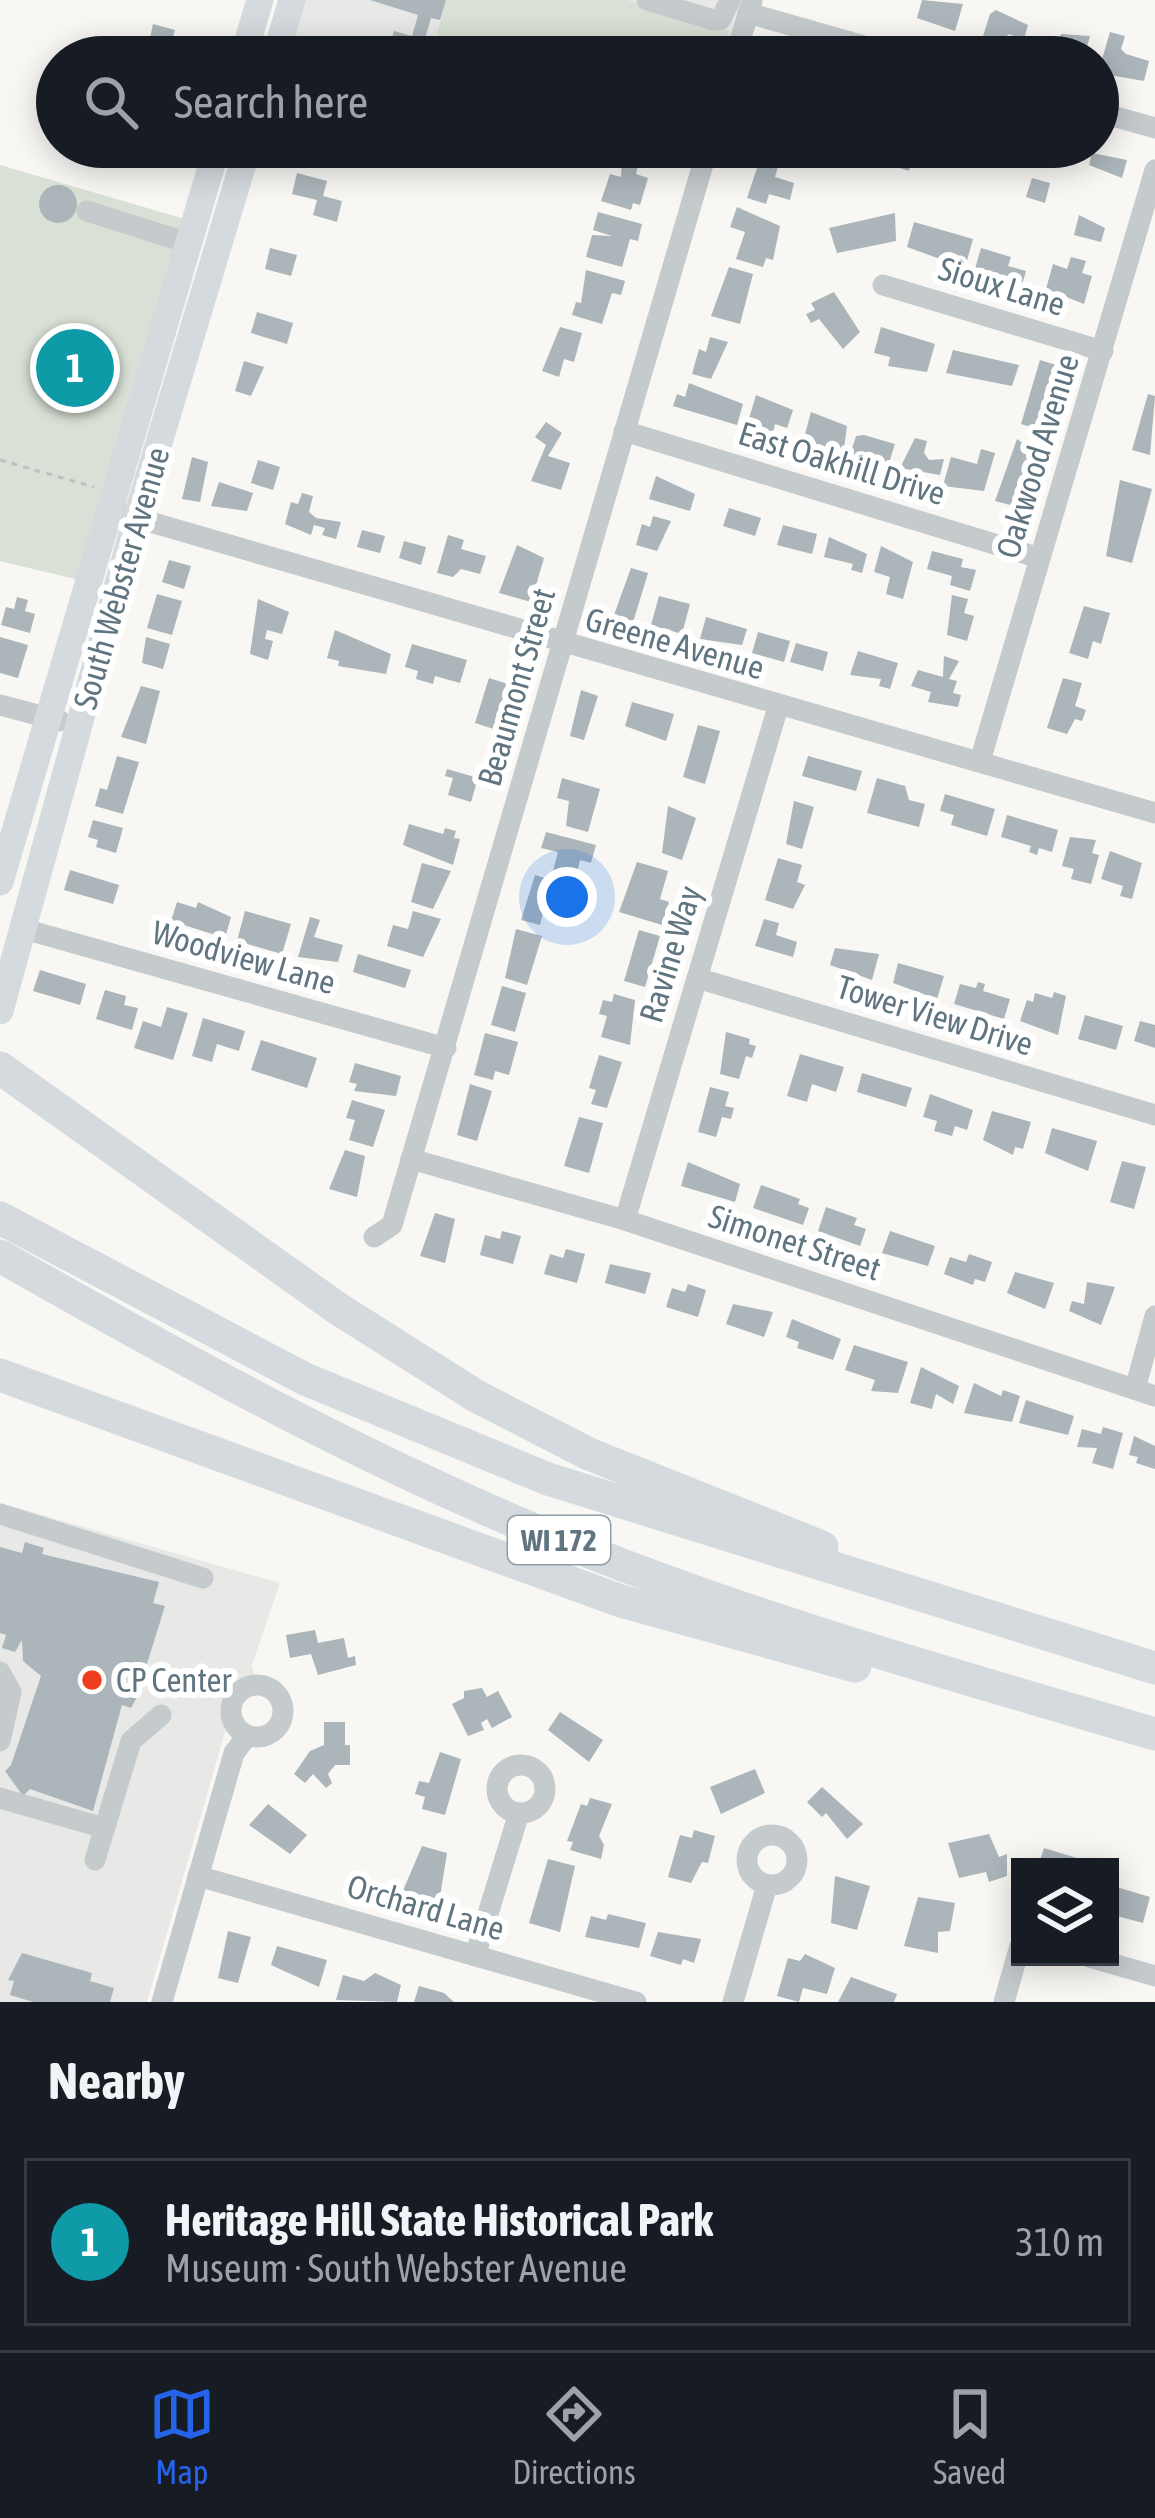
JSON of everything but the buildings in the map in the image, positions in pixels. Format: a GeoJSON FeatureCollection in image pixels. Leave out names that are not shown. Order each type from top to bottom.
{"type":"FeatureCollection","features":[{"type":"Feature","properties":{"kind":"highway"},"geometry":{"type":"LineString","coordinates":[[0,1068],[337,1308],[476,1396],[589,1454],[894,1574],[955,1606]]}},
{"type":"Feature","properties":{"kind":"highway","name":"WI 172"},"geometry":{"type":"LineString","coordinates":[[0,1218],[269,1361],[432,1434],[716,1536],[1155,1668]]}},
{"type":"Feature","properties":{"kind":"highway","name":"WI 172"},"geometry":{"type":"LineString","coordinates":[[0,1256],[309,1426],[561,1541],[808,1629],[1155,1734]]}},
{"type":"Feature","properties":{"kind":"highway"},"geometry":{"type":"LineString","coordinates":[[0,1375],[622,1601],[1022,1713],[1078,1712]]}},
{"type":"Feature","properties":{"kind":"main road"},"geometry":{"type":"LineString","coordinates":[[249,36],[260,0]]}},
{"type":"Feature","properties":{"kind":"main road"},"geometry":{"type":"LineString","coordinates":[[281,36],[292,0]]}},
{"type":"Feature","properties":{"kind":"main road","name":"South Webster Avenue"},"geometry":{"type":"LineString","coordinates":[[0,882],[105,499],[211,168]]}},
{"type":"Feature","properties":{"kind":"main road","name":"South Webster Avenue"},"geometry":{"type":"LineString","coordinates":[[0,1011],[136,518],[242,168]]}},
{"type":"Feature","properties":{"kind":"street"},"geometry":{"type":"LineString","coordinates":[[647,0],[714,20],[743,4]]}},
{"type":"Feature","properties":{"kind":"street"},"geometry":{"type":"LineString","coordinates":[[738,36],[743,4]]}},
{"type":"Feature","properties":{"kind":"street"},"geometry":{"type":"LineString","coordinates":[[743,4],[840,36]]}},
{"type":"Feature","properties":{"kind":"street"},"geometry":{"type":"LineString","coordinates":[[1119,118],[1155,128]]}},
{"type":"Feature","properties":{"kind":"street","name":"Beaumont Street"},"geometry":{"type":"LineString","coordinates":[[374,1237],[392,1225],[702,168]]}},
{"type":"Feature","properties":{"kind":"street","name":"Oakwood Avenue"},"geometry":{"type":"LineString","coordinates":[[980,761],[1155,170]]}},
{"type":"Feature","properties":{"kind":"street"},"geometry":{"type":"LineString","coordinates":[[87,211],[188,243]]}},
{"type":"Feature","properties":{"kind":"street","name":"Sioux Lane"},"geometry":{"type":"LineString","coordinates":[[884,285],[1103,350]]}},
{"type":"Feature","properties":{"kind":"street","name":"East Oakhill Drive"},"geometry":{"type":"LineString","coordinates":[[624,431],[1040,558]]}},
{"type":"Feature","properties":{"kind":"street","name":"Greene Avenue"},"geometry":{"type":"LineString","coordinates":[[105,499],[136,518],[1155,813]]}},
{"type":"Feature","properties":{"kind":"street"},"geometry":{"type":"LineString","coordinates":[[0,705],[78,726]]}},
{"type":"Feature","properties":{"kind":"street","name":"Ravine Way"},"geometry":{"type":"LineString","coordinates":[[625,1220],[778,707]]}},
{"type":"Feature","properties":{"kind":"street","name":"Woodview Lane"},"geometry":{"type":"LineString","coordinates":[[24,929],[446,1048]]}},
{"type":"Feature","properties":{"kind":"street","name":"Tower View Drive"},"geometry":{"type":"LineString","coordinates":[[697,978],[1155,1115]]}},
{"type":"Feature","properties":{"kind":"street","name":"Simonet Street"},"geometry":{"type":"LineString","coordinates":[[411,1159],[625,1220],[1145,1393]]}},
{"type":"Feature","properties":{"kind":"street"},"geometry":{"type":"LineString","coordinates":[[1145,1393],[1155,1316]]}},
{"type":"Feature","properties":{"kind":"street"},"geometry":{"type":"LineString","coordinates":[[0,1514],[202,1579]]}},
{"type":"Feature","properties":{"kind":"street"},"geometry":{"type":"LineString","coordinates":[[0,1672],[11,1691],[0,1741]]}},
{"type":"Feature","properties":{"kind":"street"},"geometry":{"type":"LineString","coordinates":[[95,1860],[131,1741],[161,1715]]}},
{"type":"Feature","properties":{"kind":"street"},"geometry":{"type":"LineString","coordinates":[[162,2002],[234,1754],[247,1736]]}},
{"type":"Feature","properties":{"kind":"street"},"geometry":{"type":"LineString","coordinates":[[0,1798],[104,1828]]}},
{"type":"Feature","properties":{"kind":"street"},"geometry":{"type":"LineString","coordinates":[[475,1955],[519,1813]]}},
{"type":"Feature","properties":{"kind":"street","name":"Orchard Lane"},"geometry":{"type":"LineString","coordinates":[[198,1876],[636,2002]]}},
{"type":"Feature","properties":{"kind":"street"},"geometry":{"type":"LineString","coordinates":[[733,2002],[766,1885]]}},
{"type":"Feature","properties":{"kind":"street"},"geometry":{"type":"LineString","coordinates":[[1004,2002],[1014,1966]]}},
{"type":"Feature","properties":{"kind":"street"},"geometry":{"type":"LineString","coordinates":[[1119,1966],[1155,1976]]}},
{"type":"Feature","properties":{"kind":"path"},"geometry":{"type":"LineString","coordinates":[[0,460],[105,499]]}},
{"type":"Feature","properties":{"kind":"shaded area"},"geometry":{"type":"Polygon","coordinates":[[[300,0],[743,0],[732,36],[290,36],[300,0]]]}},
{"type":"Feature","properties":{"kind":"shaded area"},"geometry":{"type":"Polygon","coordinates":[[[446,0],[627,0],[729,31],[728,36],[437,36],[446,0]]]}},
{"type":"Feature","properties":{"kind":"shaded area"},"geometry":{"type":"Polygon","coordinates":[[[0,165],[195,222],[79,580],[0,561],[0,165]]]}},
{"type":"Feature","properties":{"kind":"shaded area"},"geometry":{"type":"Polygon","coordinates":[[[0,1503],[280,1583],[252,1665],[255,1678],[242,1682],[230,1696],[228,1722],[147,2002],[0,2002],[0,1503]]]}},
{"type":"Feature","properties":{"kind":"place","name":"Heritage Hill State Historical Park"},"geometry":{"type":"Point","coordinates":[75,368]}},
{"type":"Feature","properties":{"kind":"place","name":"CP Center"},"geometry":{"type":"Point","coordinates":[92,1680]}}]}
